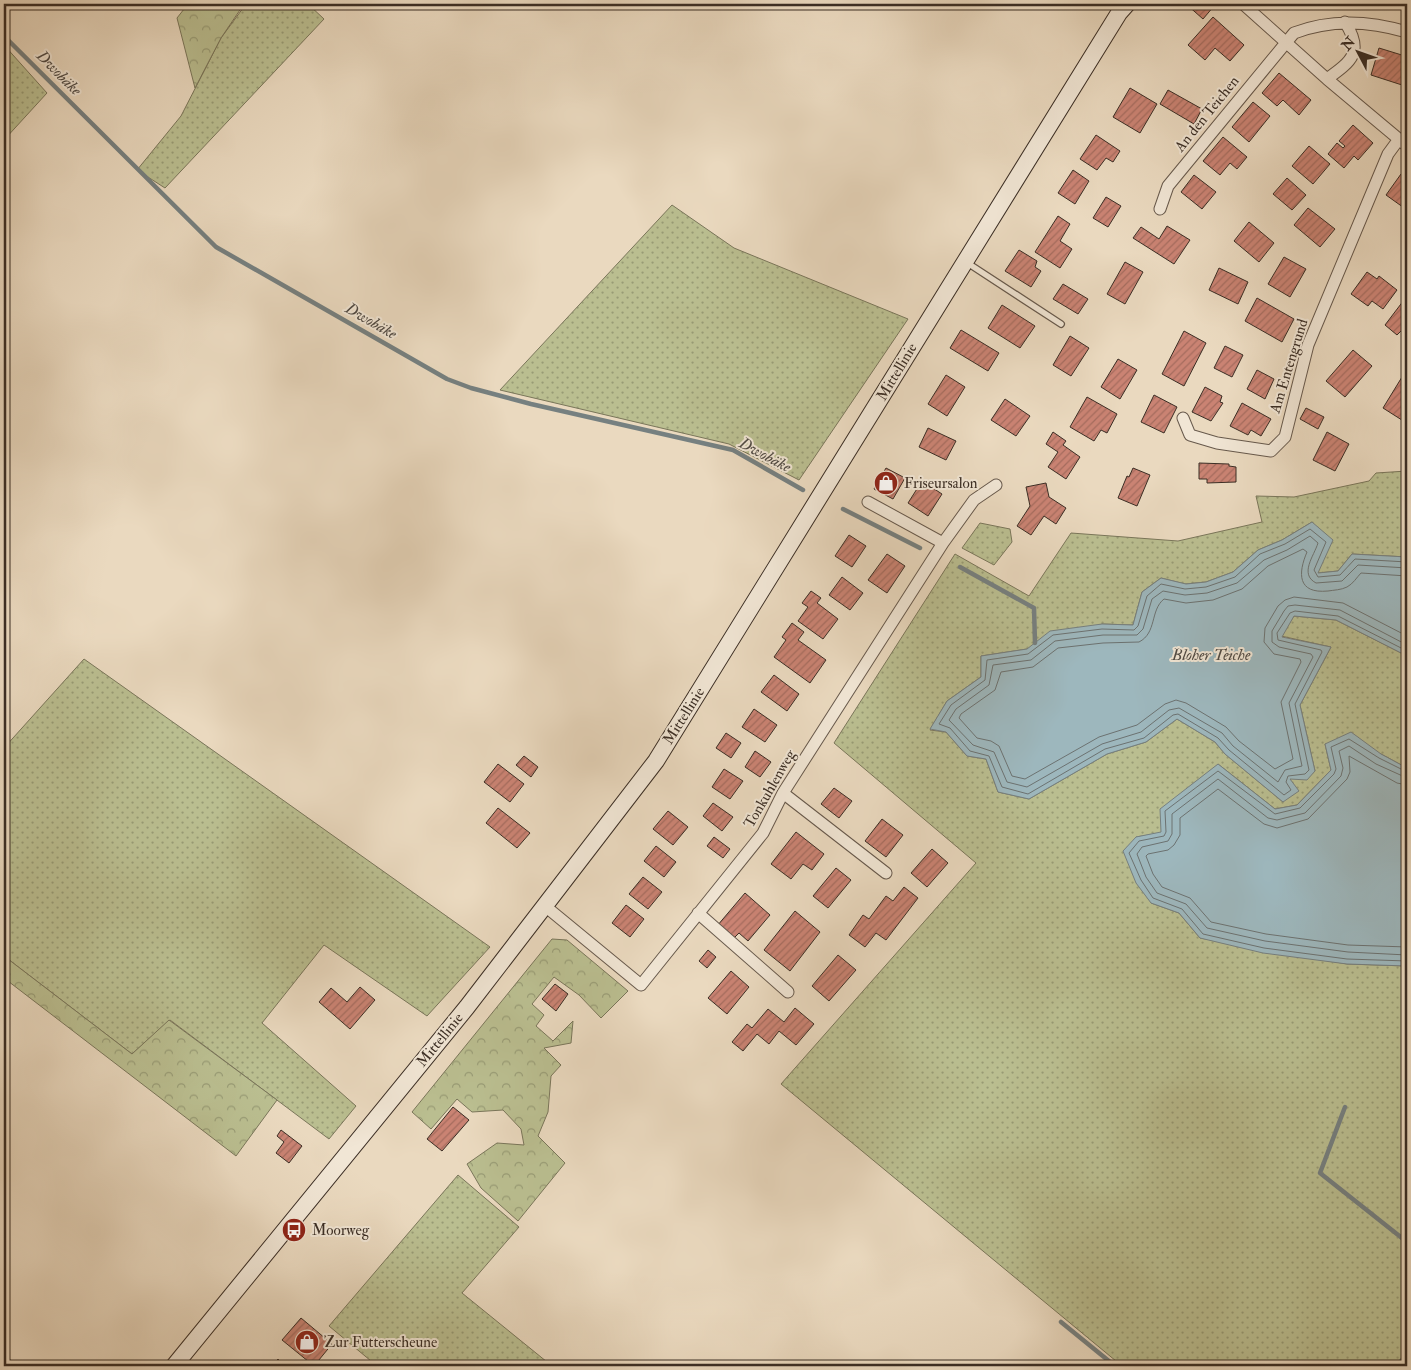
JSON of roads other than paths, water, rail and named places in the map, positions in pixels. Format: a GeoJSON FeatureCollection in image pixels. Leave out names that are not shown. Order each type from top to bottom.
{"type":"FeatureCollection","features":[{"type":"Feature","properties":{"kind":"street"},"geometry":{"type":"LineString","coordinates":[[1243,4],[1284,42],[1403,142]]}},
{"type":"Feature","properties":{"kind":"street","name":"Mittellinie"},"geometry":{"type":"LineString","coordinates":[[174,1366],[387,1106],[656,761],[1123,7]]}},
{"type":"Feature","properties":{"kind":"street"},"geometry":{"type":"LineString","coordinates":[[1327,79],[1345,66],[1352,57],[1356,46],[1345,22]]}},
{"type":"Feature","properties":{"kind":"street","name":"An den Teichen"},"geometry":{"type":"LineString","coordinates":[[1160,209],[1168,186],[1284,42],[1294,33],[1311,26],[1345,22],[1407,32]]}},
{"type":"Feature","properties":{"kind":"street","name":"Am Entengrund"},"geometry":{"type":"LineString","coordinates":[[1183,418],[1190,435],[1217,443],[1271,451],[1285,437],[1308,345],[1388,154],[1403,142]]}},
{"type":"Feature","properties":{"kind":"street","name":"Tonkuhlenweg"},"geometry":{"type":"LineString","coordinates":[[544,906],[642,985],[763,833],[783,793],[943,543],[974,500],[996,485]]}},
{"type":"Feature","properties":{"kind":"street"},"geometry":{"type":"LineString","coordinates":[[868,502],[943,543]]}},
{"type":"Feature","properties":{"kind":"street"},"geometry":{"type":"LineString","coordinates":[[783,793],[886,873]]}},
{"type":"Feature","properties":{"kind":"street"},"geometry":{"type":"LineString","coordinates":[[698,913],[788,992]]}},
{"type":"Feature","properties":{"kind":"lane"},"geometry":{"type":"LineString","coordinates":[[964,261],[1061,324]]}},
{"type":"Feature","properties":{"kind":"water","name":"Bloher Teiche"},"geometry":{"type":"Polygon","coordinates":[[[1312,522],[1333,540],[1318,573],[1338,571],[1352,554],[1407,557],[1407,656],[1336,620],[1294,616],[1282,637],[1331,647],[1300,705],[1315,771],[1307,780],[1290,779],[1299,791],[1283,802],[1225,754],[1215,742],[1177,719],[1146,742],[1107,754],[1029,799],[998,792],[986,759],[967,756],[946,732],[930,729],[947,701],[981,677],[981,656],[1027,649],[1050,631],[1102,624],[1133,625],[1142,592],[1161,578],[1186,584],[1206,582],[1233,572],[1258,550],[1282,540],[1312,522]]]}},
{"type":"Feature","properties":{"kind":"water"},"geometry":{"type":"Polygon","coordinates":[[[1351,732],[1381,754],[1407,768],[1407,966],[1347,964],[1263,953],[1200,938],[1179,913],[1151,903],[1136,883],[1123,851],[1136,837],[1161,832],[1160,809],[1218,764],[1275,809],[1297,805],[1331,770],[1325,744],[1351,732]]]}},
{"type":"Feature","properties":{"kind":"waterway","name":"Dwobäke"},"geometry":{"type":"LineString","coordinates":[[4,36],[216,247],[447,379],[471,388],[531,404],[733,450],[803,490]]}},
{"type":"Feature","properties":{"kind":"waterway","name":"Dwobäke"},"geometry":{"type":"LineString","coordinates":[[843,509],[920,548]]}},
{"type":"Feature","properties":{"kind":"waterway","name":"Dwobäke"},"geometry":{"type":"LineString","coordinates":[[960,567],[1034,608],[1035,643]]}},
{"type":"Feature","properties":{"kind":"waterway"},"geometry":{"type":"LineString","coordinates":[[1345,1107],[1320,1173],[1407,1242]]}},
{"type":"Feature","properties":{"kind":"waterway"},"geometry":{"type":"LineString","coordinates":[[1061,1322],[1115,1366]]}},
{"type":"Feature","properties":{"kind":"waterway"},"geometry":{"type":"LineString","coordinates":[[1397,1366],[1407,1354]]}},
{"type":"Feature","properties":{"kind":"waterway"},"geometry":{"type":"LineString","coordinates":[[4,1357],[15,1366]]}},
{"type":"Feature","properties":{"kind":"place","name":"Friseursalon"},"geometry":{"type":"Point","coordinates":[886,483]}},
{"type":"Feature","properties":{"kind":"place","name":"Moorweg"},"geometry":{"type":"Point","coordinates":[294,1230]}},
{"type":"Feature","properties":{"kind":"place","name":"Zur Futterscheune"},"geometry":{"type":"Point","coordinates":[307,1342]}}]}
